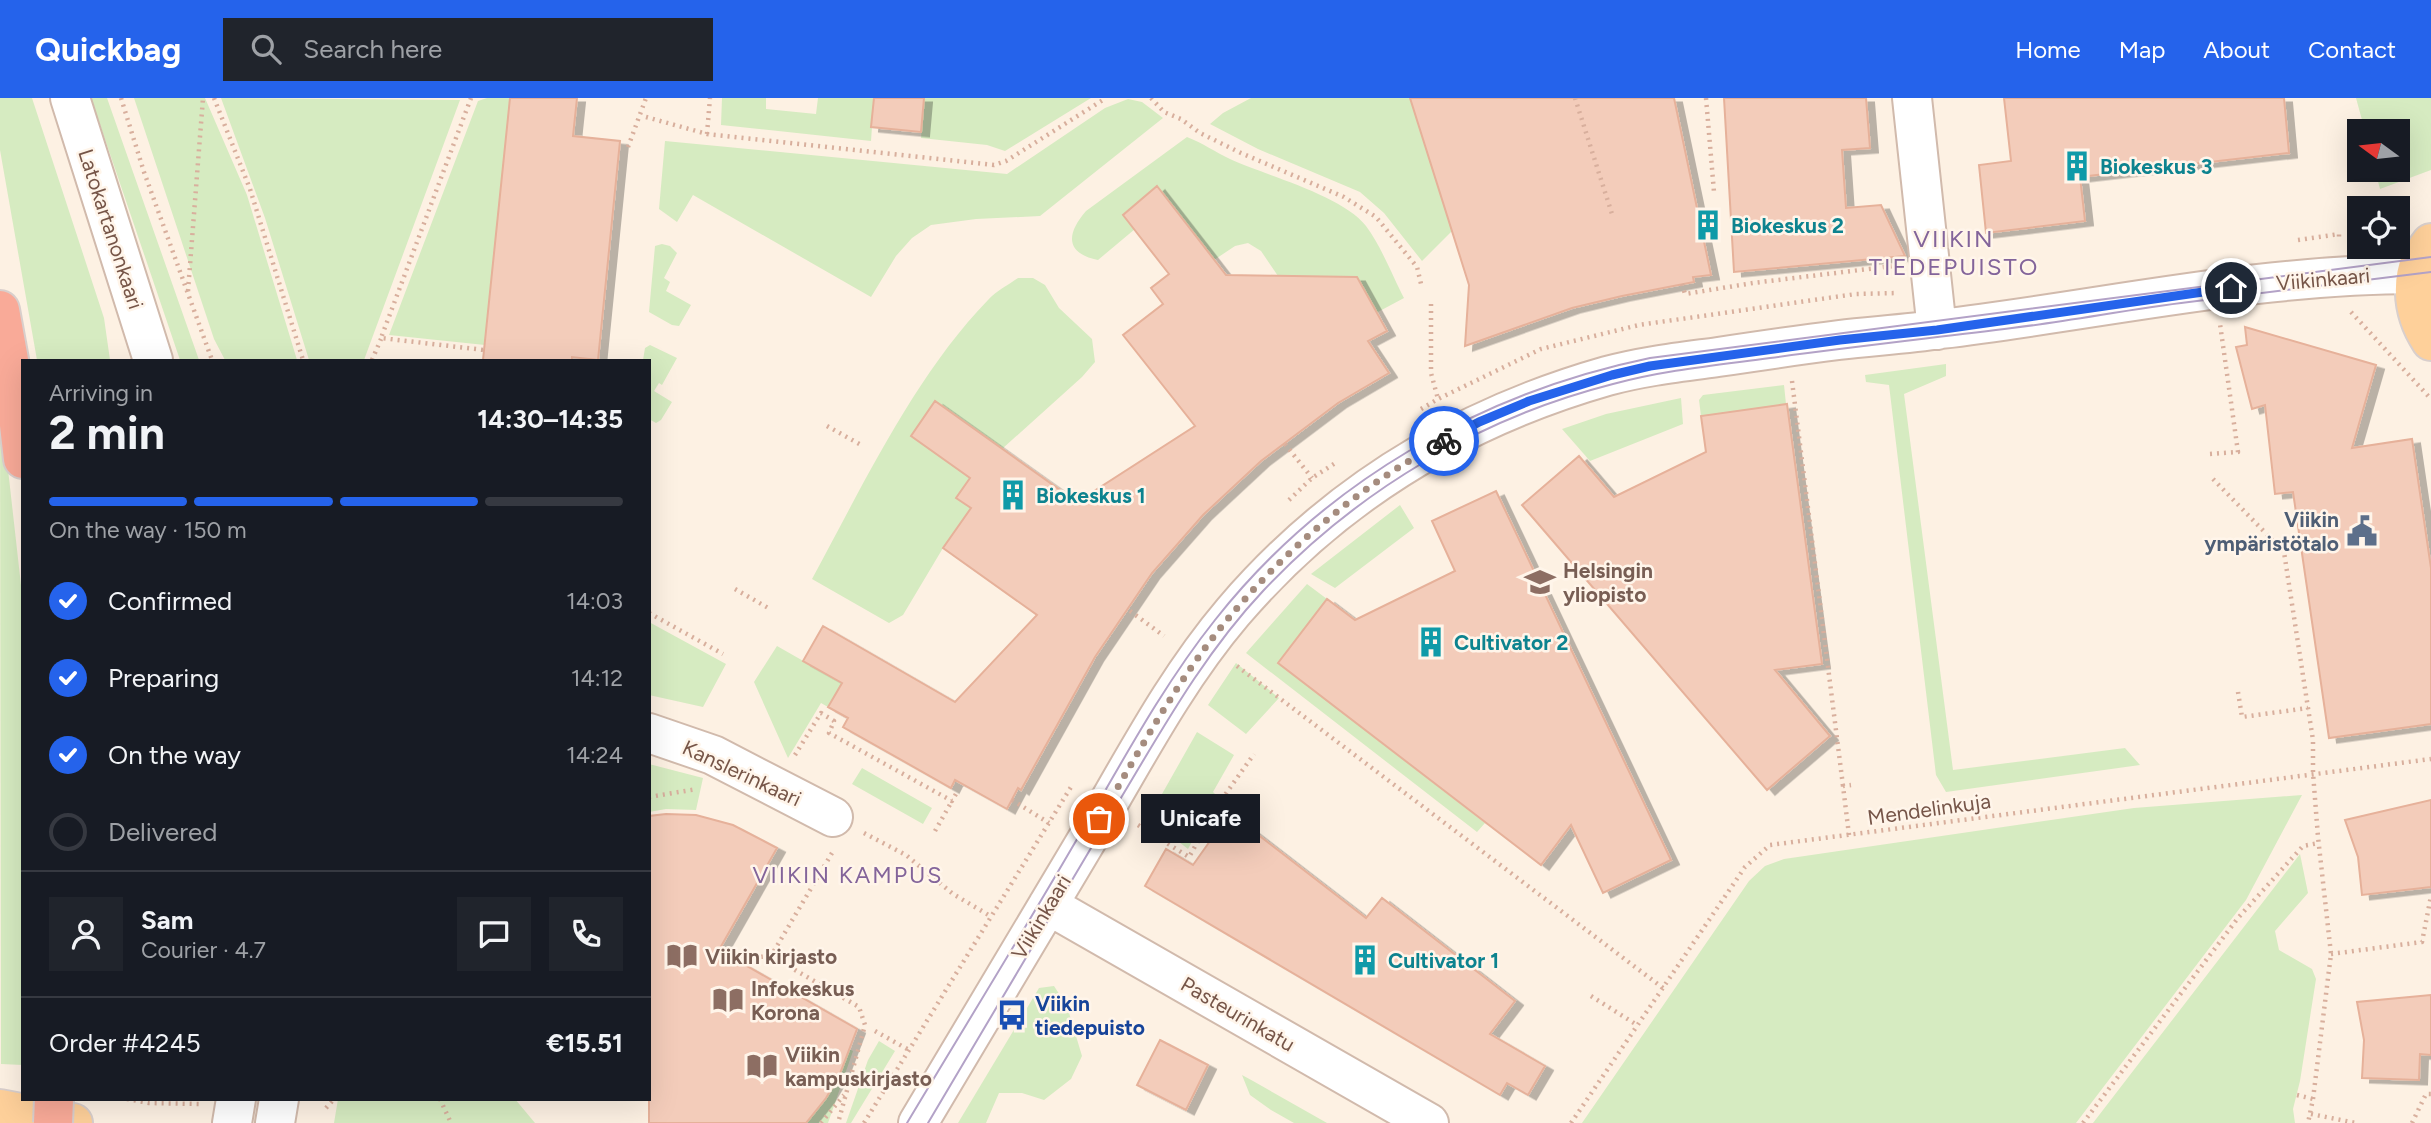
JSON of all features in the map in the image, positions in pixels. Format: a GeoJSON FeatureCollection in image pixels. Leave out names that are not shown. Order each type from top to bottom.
{"type":"FeatureCollection","features":[{"type":"Feature","properties":{"kind":"highway"},"geometry":{"type":"LineString","coordinates":[[0,310],[21,442]]}},
{"type":"Feature","properties":{"kind":"highway"},"geometry":{"type":"LineString","coordinates":[[53,1123],[54,1101]]}},
{"type":"Feature","properties":{"kind":"main road"},"geometry":{"type":"LineString","coordinates":[[2423,258],[2415,304],[2422,328],[2431,341]]}},
{"type":"Feature","properties":{"kind":"main road"},"geometry":{"type":"LineString","coordinates":[[0,1109],[73,1123]]}},
{"type":"Feature","properties":{"kind":"street","name":"Latokartanonkaari"},"geometry":{"type":"LineString","coordinates":[[70,98],[153,359]]}},
{"type":"Feature","properties":{"kind":"street"},"geometry":{"type":"LineString","coordinates":[[1912,98],[1937,330]]}},
{"type":"Feature","properties":{"kind":"street","name":"Viikinkaari"},"geometry":{"type":"LineString","coordinates":[[918,1123],[1170,699],[1231,615],[1305,538],[1345,505],[1391,473],[1479,422],[1529,401],[1650,366],[2341,275],[2423,258]]}},
{"type":"Feature","properties":{"kind":"street","name":"Kanslerinkaari"},"geometry":{"type":"LineString","coordinates":[[651,734],[713,755],[840,821]]}},
{"type":"Feature","properties":{"kind":"street","name":"Pasteurinkatu"},"geometry":{"type":"LineString","coordinates":[[1048,905],[1429,1123]]}},
{"type":"Feature","properties":{"kind":"street"},"geometry":{"type":"LineString","coordinates":[[232,1123],[236,1101]]}},
{"type":"Feature","properties":{"kind":"street"},"geometry":{"type":"LineString","coordinates":[[275,1123],[279,1101]]}},
{"type":"Feature","properties":{"kind":"path"},"geometry":{"type":"LineString","coordinates":[[121,98],[144,172],[212,359]]}},
{"type":"Feature","properties":{"kind":"path"},"geometry":{"type":"LineString","coordinates":[[188,295],[203,98]]}},
{"type":"Feature","properties":{"kind":"path"},"geometry":{"type":"LineString","coordinates":[[214,98],[250,189],[303,359]]}},
{"type":"Feature","properties":{"kind":"path"},"geometry":{"type":"LineString","coordinates":[[372,359],[471,98]]}},
{"type":"Feature","properties":{"kind":"path"},"geometry":{"type":"LineString","coordinates":[[628,147],[646,98]]}},
{"type":"Feature","properties":{"kind":"path"},"geometry":{"type":"LineString","coordinates":[[707,134],[710,98]]}},
{"type":"Feature","properties":{"kind":"path"},"geometry":{"type":"LineString","coordinates":[[646,117],[707,134],[994,164],[1006,161],[1106,98]]}},
{"type":"Feature","properties":{"kind":"path"},"geometry":{"type":"LineString","coordinates":[[1151,98],[1164,113],[1181,119],[1200,133],[1344,197],[1376,217],[1417,267],[1422,288]]}},
{"type":"Feature","properties":{"kind":"path"},"geometry":{"type":"LineString","coordinates":[[1575,98],[1612,214]]}},
{"type":"Feature","properties":{"kind":"path"},"geometry":{"type":"LineString","coordinates":[[1706,98],[1714,192]]}},
{"type":"Feature","properties":{"kind":"path"},"geometry":{"type":"LineString","coordinates":[[1682,284],[1685,294],[1892,265],[1898,274]]}},
{"type":"Feature","properties":{"kind":"path"},"geometry":{"type":"LineString","coordinates":[[1431,304],[1431,373],[1438,398]]}},
{"type":"Feature","properties":{"kind":"path"},"geometry":{"type":"LineString","coordinates":[[2343,304],[2431,399]]}},
{"type":"Feature","properties":{"kind":"path"},"geometry":{"type":"LineString","coordinates":[[2210,454],[2238,452],[2219,316]]}},
{"type":"Feature","properties":{"kind":"path"},"geometry":{"type":"LineString","coordinates":[[381,338],[484,350]]}},
{"type":"Feature","properties":{"kind":"path"},"geometry":{"type":"LineString","coordinates":[[1791,377],[1849,835]]}},
{"type":"Feature","properties":{"kind":"path"},"geometry":{"type":"LineString","coordinates":[[827,426],[863,446]]}},
{"type":"Feature","properties":{"kind":"path"},"geometry":{"type":"LineString","coordinates":[[1286,444],[1312,478]]}},
{"type":"Feature","properties":{"kind":"path"},"geometry":{"type":"LineString","coordinates":[[2213,479],[2284,552],[2313,740],[2313,774],[2331,954],[2308,1123]]}},
{"type":"Feature","properties":{"kind":"path"},"geometry":{"type":"LineString","coordinates":[[735,589],[770,609]]}},
{"type":"Feature","properties":{"kind":"path"},"geometry":{"type":"LineString","coordinates":[[1129,611],[1164,636]]}},
{"type":"Feature","properties":{"kind":"path"},"geometry":{"type":"LineString","coordinates":[[651,613],[723,654]]}},
{"type":"Feature","properties":{"kind":"path"},"geometry":{"type":"LineString","coordinates":[[1228,659],[1663,988]]}},
{"type":"Feature","properties":{"kind":"path"},"geometry":{"type":"LineString","coordinates":[[2238,692],[2242,717],[2308,708]]}},
{"type":"Feature","properties":{"kind":"path"},"geometry":{"type":"LineString","coordinates":[[776,786],[821,713],[834,721],[829,733],[952,801]]}},
{"type":"Feature","properties":{"kind":"path"},"geometry":{"type":"LineString","coordinates":[[1129,820],[1189,857],[1222,799],[1254,754]]}},
{"type":"Feature","properties":{"kind":"path","name":"Mendelinkuja"},"geometry":{"type":"LineString","coordinates":[[1571,1123],[1745,867],[1770,845],[2431,759]]}},
{"type":"Feature","properties":{"kind":"path"},"geometry":{"type":"LineString","coordinates":[[651,797],[710,785]]}},
{"type":"Feature","properties":{"kind":"path"},"geometry":{"type":"LineString","coordinates":[[1843,786],[1851,785]]}},
{"type":"Feature","properties":{"kind":"path"},"geometry":{"type":"LineString","coordinates":[[935,831],[956,793]]}},
{"type":"Feature","properties":{"kind":"path"},"geometry":{"type":"LineString","coordinates":[[1012,800],[1049,823]]}},
{"type":"Feature","properties":{"kind":"path"},"geometry":{"type":"LineString","coordinates":[[771,957],[840,821],[906,855],[953,894],[992,916]]}},
{"type":"Feature","properties":{"kind":"path"},"geometry":{"type":"LineString","coordinates":[[864,1123],[1041,838]]}},
{"type":"Feature","properties":{"kind":"path"},"geometry":{"type":"LineString","coordinates":[[2083,1123],[2238,918],[2303,846],[2319,843]]}},
{"type":"Feature","properties":{"kind":"path"},"geometry":{"type":"LineString","coordinates":[[2331,954],[2422,942],[2431,897]]}},
{"type":"Feature","properties":{"kind":"path"},"geometry":{"type":"LineString","coordinates":[[733,959],[771,957],[859,1007],[865,1025],[838,1123]]}},
{"type":"Feature","properties":{"kind":"path"},"geometry":{"type":"LineString","coordinates":[[1591,996],[1637,1025]]}},
{"type":"Feature","properties":{"kind":"path"},"geometry":{"type":"LineString","coordinates":[[875,1031],[909,1050]]}},
{"type":"Feature","properties":{"kind":"path"},"geometry":{"type":"LineString","coordinates":[[839,1076],[850,1081]]}},
{"type":"Feature","properties":{"kind":"path"},"geometry":{"type":"LineString","coordinates":[[821,1123],[846,1092]]}},
{"type":"Feature","properties":{"kind":"path"},"geometry":{"type":"LineString","coordinates":[[2412,1123],[2426,1094],[2431,1094]]}},
{"type":"Feature","properties":{"kind":"path"},"geometry":{"type":"LineString","coordinates":[[2297,1095],[2313,1098]]}},
{"type":"Feature","properties":{"kind":"path"},"geometry":{"type":"LineString","coordinates":[[138,1101],[196,1103]]}},
{"type":"Feature","properties":{"kind":"path"},"geometry":{"type":"LineString","coordinates":[[326,1108],[332,1101]]}},
{"type":"Feature","properties":{"kind":"path"},"geometry":{"type":"LineString","coordinates":[[441,1101],[451,1123]]}},
{"type":"Feature","properties":{"kind":"path"},"geometry":{"type":"LineString","coordinates":[[2311,1114],[2356,1123]]}},
{"type":"Feature","properties":{"kind":"green space"},"geometry":{"type":"Polygon","coordinates":[[[0,98],[32,98],[104,318],[110,359],[37,359],[0,150],[0,98]]]}},
{"type":"Feature","properties":{"kind":"green space"},"geometry":{"type":"Polygon","coordinates":[[[91,98],[107,98],[199,359],[180,359],[91,98]]]}},
{"type":"Feature","properties":{"kind":"green space"},"geometry":{"type":"Polygon","coordinates":[[[134,98],[205,98],[247,195],[297,359],[224,359],[214,339],[134,98]]]}},
{"type":"Feature","properties":{"kind":"green space"},"geometry":{"type":"Polygon","coordinates":[[[221,98],[460,100],[364,359],[309,359],[265,218],[221,98]]]}},
{"type":"Feature","properties":{"kind":"green space"},"geometry":{"type":"Polygon","coordinates":[[[487,98],[510,98],[485,345],[389,335],[478,101],[487,98]]]}},
{"type":"Feature","properties":{"kind":"green space"},"geometry":{"type":"Polygon","coordinates":[[[722,98],[766,98],[766,109],[816,114],[818,98],[874,98],[871,141],[721,125],[722,98]]]}},
{"type":"Feature","properties":{"kind":"green space"},"geometry":{"type":"Polygon","coordinates":[[[924,98],[1091,98],[1005,151],[987,145],[921,138],[924,98]]]}},
{"type":"Feature","properties":{"kind":"green space"},"geometry":{"type":"Polygon","coordinates":[[[1251,98],[1410,98],[1452,231],[1422,261],[1384,213],[1360,192],[1258,149],[1210,124],[1223,113],[1251,98]]]}},
{"type":"Feature","properties":{"kind":"green space"},"geometry":{"type":"Polygon","coordinates":[[[2356,98],[2431,98],[2431,170],[2410,178],[2410,119],[2362,119],[2356,98]]]}},
{"type":"Feature","properties":{"kind":"green space"},"geometry":{"type":"Polygon","coordinates":[[[1128,99],[1142,102],[1163,118],[1040,216],[976,219],[931,225],[912,238],[896,256],[871,297],[693,195],[677,222],[659,209],[665,141],[1007,174],[1105,108],[1128,99]]]}},
{"type":"Feature","properties":{"kind":"green space"},"geometry":{"type":"Polygon","coordinates":[[[1187,137],[1230,159],[1303,187],[1355,215],[1376,242],[1404,298],[1376,313],[1356,277],[1278,276],[1261,251],[1248,243],[1235,246],[1214,260],[1135,229],[1098,260],[1079,252],[1074,247],[1072,234],[1086,211],[1187,137]]]}},
{"type":"Feature","properties":{"kind":"green space"},"geometry":{"type":"Polygon","coordinates":[[[2378,182],[2399,182],[2380,189],[2378,182]]]}},
{"type":"Feature","properties":{"kind":"green space"},"geometry":{"type":"Polygon","coordinates":[[[655,246],[670,246],[677,253],[664,278],[670,282],[666,291],[691,305],[679,326],[649,312],[655,246]]]}},
{"type":"Feature","properties":{"kind":"green space"},"geometry":{"type":"Polygon","coordinates":[[[1018,278],[1033,278],[1045,285],[1059,308],[1092,339],[1095,362],[1002,449],[935,402],[911,436],[970,478],[957,498],[971,508],[943,548],[903,615],[889,623],[812,579],[870,470],[913,397],[937,362],[988,300],[1018,278]]]}},
{"type":"Feature","properties":{"kind":"green space"},"geometry":{"type":"Polygon","coordinates":[[[650,345],[677,358],[662,385],[659,383],[654,391],[672,402],[661,420],[656,423],[651,420],[651,359],[643,359],[645,348],[650,345]]]}},
{"type":"Feature","properties":{"kind":"green space"},"geometry":{"type":"Polygon","coordinates":[[[1946,364],[1946,376],[1904,394],[1953,770],[2125,748],[2140,765],[1946,792],[1936,775],[1889,385],[1866,382],[1865,375],[1946,364]]]}},
{"type":"Feature","properties":{"kind":"green space"},"geometry":{"type":"Polygon","coordinates":[[[1784,385],[1786,404],[1701,416],[1699,400],[1703,395],[1784,385]]]}},
{"type":"Feature","properties":{"kind":"green space"},"geometry":{"type":"Polygon","coordinates":[[[0,398],[21,585],[21,1065],[1,1064],[0,398]]]}},
{"type":"Feature","properties":{"kind":"green space"},"geometry":{"type":"Polygon","coordinates":[[[1681,398],[1683,424],[1590,461],[1562,429],[1606,414],[1681,398]]]}},
{"type":"Feature","properties":{"kind":"green space"},"geometry":{"type":"Polygon","coordinates":[[[1400,505],[1414,528],[1335,588],[1311,574],[1400,505]]]}},
{"type":"Feature","properties":{"kind":"green space"},"geometry":{"type":"Polygon","coordinates":[[[1307,584],[1327,599],[1278,663],[1485,823],[1477,832],[1246,653],[1307,584]]]}},
{"type":"Feature","properties":{"kind":"green space"},"geometry":{"type":"Polygon","coordinates":[[[651,623],[726,664],[703,707],[651,695],[651,623]]]}},
{"type":"Feature","properties":{"kind":"green space"},"geometry":{"type":"Polygon","coordinates":[[[777,646],[842,683],[828,707],[821,703],[788,758],[754,682],[777,646]]]}},
{"type":"Feature","properties":{"kind":"green space"},"geometry":{"type":"Polygon","coordinates":[[[1236,663],[1279,698],[1246,734],[1208,705],[1236,663]]]}},
{"type":"Feature","properties":{"kind":"green space"},"geometry":{"type":"Polygon","coordinates":[[[1197,732],[1234,755],[1213,792],[1217,796],[1188,849],[1151,820],[1164,796],[1162,794],[1197,732]]]}},
{"type":"Feature","properties":{"kind":"green space"},"geometry":{"type":"Polygon","coordinates":[[[651,765],[703,778],[696,810],[651,812],[651,765]]]}},
{"type":"Feature","properties":{"kind":"green space"},"geometry":{"type":"Polygon","coordinates":[[[862,768],[932,808],[923,824],[852,784],[862,768]]]}},
{"type":"Feature","properties":{"kind":"green space"},"geometry":{"type":"Polygon","coordinates":[[[2302,795],[2246,900],[2076,1123],[1582,1123],[1749,881],[1765,866],[1784,859],[2134,808],[2302,795]]]}},
{"type":"Feature","properties":{"kind":"green space"},"geometry":{"type":"Polygon","coordinates":[[[2300,854],[2308,893],[2275,931],[2279,950],[2312,969],[2316,979],[2293,1109],[2295,1123],[2093,1123],[2300,854]]]}},
{"type":"Feature","properties":{"kind":"green space"},"geometry":{"type":"Polygon","coordinates":[[[1054,986],[1067,1006],[1082,1056],[1071,1079],[1044,1100],[1022,1093],[999,1093],[986,1123],[958,1123],[1039,988],[1054,986]]]}},
{"type":"Feature","properties":{"kind":"green space"},"geometry":{"type":"Polygon","coordinates":[[[879,1041],[895,1051],[851,1123],[846,1123],[868,1060],[879,1041]]]}},
{"type":"Feature","properties":{"kind":"green space"},"geometry":{"type":"Polygon","coordinates":[[[849,1049],[853,1051],[828,1123],[805,1123],[849,1049]]]}},
{"type":"Feature","properties":{"kind":"green space"},"geometry":{"type":"Polygon","coordinates":[[[1242,1075],[1327,1123],[1294,1123],[1250,1095],[1242,1075]]]}},
{"type":"Feature","properties":{"kind":"green space"},"geometry":{"type":"Polygon","coordinates":[[[338,1101],[517,1101],[535,1123],[334,1123],[338,1101]]]}},
{"type":"Feature","properties":{"kind":"building"},"geometry":{"type":"Polygon","coordinates":[[[510,98],[577,98],[573,136],[620,141],[598,359],[483,359],[510,98]]]}},
{"type":"Feature","properties":{"kind":"building"},"geometry":{"type":"Polygon","coordinates":[[[874,98],[924,98],[921,132],[871,127],[874,98]]]}},
{"type":"Feature","properties":{"kind":"building","name":"Biokeskus 2"},"geometry":{"type":"Polygon","coordinates":[[[1410,98],[1674,98],[1711,275],[1693,277],[1694,282],[1572,308],[1465,346],[1469,285],[1410,98]]]}},
{"type":"Feature","properties":{"kind":"building"},"geometry":{"type":"Polygon","coordinates":[[[1724,98],[1866,98],[1870,148],[1842,150],[1846,208],[1881,205],[1905,256],[1734,272],[1724,98]]]}},
{"type":"Feature","properties":{"kind":"building","name":"Biokeskus 3"},"geometry":{"type":"Polygon","coordinates":[[[2004,98],[2284,98],[2289,153],[2080,177],[2085,221],[1986,233],[1979,165],[2011,161],[2004,98]]]}},
{"type":"Feature","properties":{"kind":"building","name":"Biokeskus 1"},"geometry":{"type":"Polygon","coordinates":[[[1157,186],[1226,275],[1357,277],[1387,331],[1368,341],[1389,373],[1338,403],[1261,461],[1203,515],[1152,573],[1095,657],[1021,790],[1018,788],[1007,809],[955,780],[951,788],[843,727],[848,718],[828,707],[842,683],[803,661],[823,626],[955,702],[1037,615],[943,548],[971,508],[956,498],[970,478],[911,436],[935,401],[1077,502],[1195,426],[1123,335],[1163,304],[1151,288],[1169,274],[1123,215],[1157,186]]]}},
{"type":"Feature","properties":{"kind":"building","name":"Viikin ympäristötalo"},"geometry":{"type":"Polygon","coordinates":[[[2245,327],[2376,365],[2352,448],[2412,439],[2431,568],[2431,724],[2329,738],[2293,492],[2275,494],[2265,405],[2252,409],[2236,347],[2247,345],[2245,327]]]}},
{"type":"Feature","properties":{"kind":"building"},"geometry":{"type":"Polygon","coordinates":[[[1787,404],[1822,664],[1775,670],[1830,736],[1767,790],[1522,505],[1579,456],[1614,497],[1706,452],[1701,416],[1787,404]]]}},
{"type":"Feature","properties":{"kind":"building"},"geometry":{"type":"Polygon","coordinates":[[[1496,491],[1671,860],[1603,893],[1571,825],[1541,865],[1278,663],[1327,599],[1355,620],[1455,571],[1432,521],[1496,491]]]}},
{"type":"Feature","properties":{"kind":"building"},"geometry":{"type":"Polygon","coordinates":[[[2431,800],[2431,887],[2362,895],[2358,857],[2345,820],[2431,800]]]}},
{"type":"Feature","properties":{"kind":"building","name":"Cultivator 1"},"geometry":{"type":"Polygon","coordinates":[[[1230,813],[1366,918],[1382,898],[1515,1001],[1490,1034],[1545,1066],[1528,1095],[1507,1083],[1500,1095],[1145,886],[1166,849],[1193,865],[1230,813]]]}},
{"type":"Feature","properties":{"kind":"building","name":"Infokeskus Korona"},"geometry":{"type":"Polygon","coordinates":[[[696,815],[733,825],[777,848],[719,950],[857,1029],[839,1076],[806,1123],[649,1123],[651,816],[696,815]]]}},
{"type":"Feature","properties":{"kind":"building"},"geometry":{"type":"Polygon","coordinates":[[[2431,995],[2431,1055],[2420,1054],[2419,1080],[2362,1078],[2364,1040],[2357,1002],[2431,995]]]}},
{"type":"Feature","properties":{"kind":"building"},"geometry":{"type":"Polygon","coordinates":[[[1160,1040],[1208,1065],[1186,1110],[1137,1085],[1160,1040]]]}},
{"type":"Feature","properties":{"kind":"tram line"},"geometry":{"type":"LineString","coordinates":[[907,1123],[1140,730],[1195,646],[1258,571],[1305,526],[1355,486],[1409,451],[1466,420],[1526,394],[1587,374],[1650,358],[2431,257]]}},
{"type":"Feature","properties":{"kind":"tram line"},"geometry":{"type":"LineString","coordinates":[[928,1123],[1162,729],[1219,644],[1263,591],[1338,521],[1423,463],[1468,438],[1515,417],[1563,399],[1652,375],[2431,272]]}},
{"type":"Feature","properties":{"kind":"way so far"},"geometry":{"type":"LineString","coordinates":[[1099,819],[1170,699],[1248,595],[1305,538],[1345,505],[1444,441]]}},
{"type":"Feature","properties":{"kind":"place","name":"Biokeskus 3"},"geometry":{"type":"Point","coordinates":[2077,166]}},
{"type":"Feature","properties":{"kind":"place","name":"Biokeskus 2"},"geometry":{"type":"Point","coordinates":[1708,225]}},
{"type":"Feature","properties":{"kind":"place","name":"Biokeskus 1"},"geometry":{"type":"Point","coordinates":[1013,495]}},
{"type":"Feature","properties":{"kind":"place","name":"Viikin ympäristötalo"},"geometry":{"type":"Point","coordinates":[2362,531]}},
{"type":"Feature","properties":{"kind":"place","name":"Helsingin yliopisto"},"geometry":{"type":"Point","coordinates":[1540,582]}},
{"type":"Feature","properties":{"kind":"place","name":"Cultivator 2"},"geometry":{"type":"Point","coordinates":[1431,642]}},
{"type":"Feature","properties":{"kind":"place","name":"Unicafe"},"geometry":{"type":"Point","coordinates":[1099,819]}},
{"type":"Feature","properties":{"kind":"place","name":"Viikin kirjasto"},"geometry":{"type":"Point","coordinates":[682,956]}},
{"type":"Feature","properties":{"kind":"place","name":"Cultivator 1"},"geometry":{"type":"Point","coordinates":[1365,960]}},
{"type":"Feature","properties":{"kind":"place","name":"Infokeskus Korona"},"geometry":{"type":"Point","coordinates":[728,1000]}},
{"type":"Feature","properties":{"kind":"place","name":"Viikin tiedepuisto"},"geometry":{"type":"Point","coordinates":[1012,1015]}},
{"type":"Feature","properties":{"kind":"place","name":"Viikin kampuskirjasto"},"geometry":{"type":"Point","coordinates":[762,1066]}},
{"type":"Feature","properties":{"kind":"district","name":"VIIKIN TIEDEPUISTO"},"geometry":{"type":"Point","coordinates":[1954,252]}},
{"type":"Feature","properties":{"kind":"district","name":"VIIKIN KAMPUS"},"geometry":{"type":"Point","coordinates":[848,875]}},
{"type":"Feature","properties":{"kind":"route"},"geometry":{"type":"LineString","coordinates":[[1444,441],[1479,422],[1529,401],[1650,366],[1840,340],[1937,330],[2231,288]]}}]}
